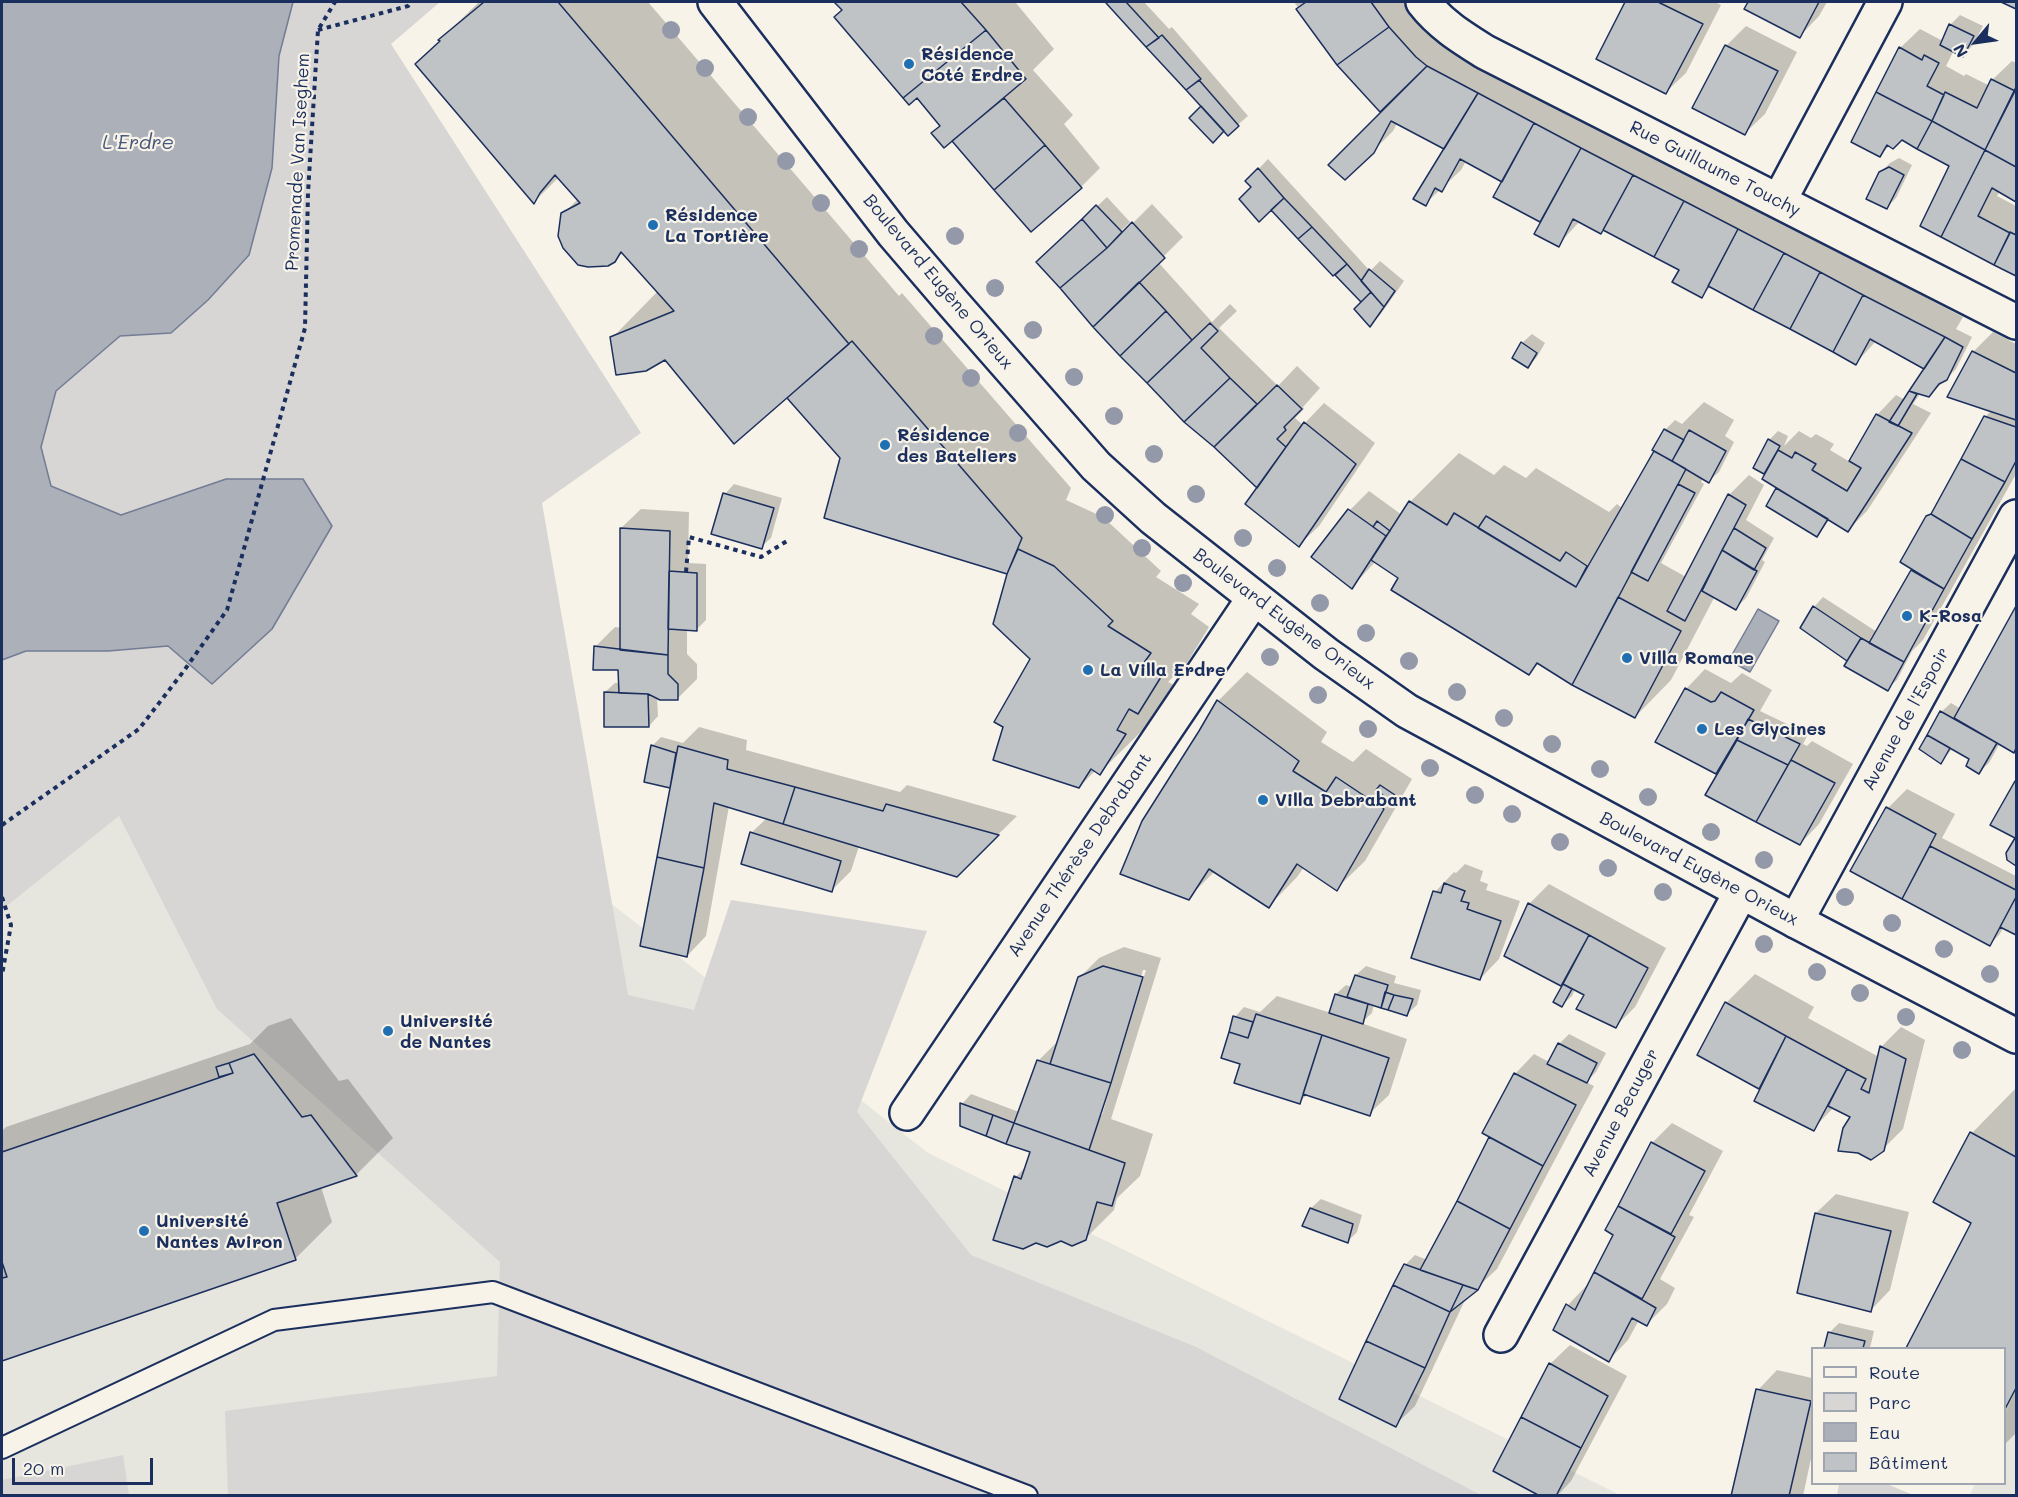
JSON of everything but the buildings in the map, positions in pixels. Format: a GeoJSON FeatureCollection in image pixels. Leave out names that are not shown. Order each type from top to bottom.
{"type":"FeatureCollection","features":[{"type":"Feature","properties":{"kind":"street","name":"Boulevard Eugène Orieux"},"geometry":{"type":"LineString","coordinates":[[715,2],[894,233],[1096,466],[1153,518],[1326,654],[1407,711],[1741,892],[2016,1036]]}},
{"type":"Feature","properties":{"kind":"street","name":"Rue Guillaume Touchy"},"geometry":{"type":"LineString","coordinates":[[1423,2],[1435,18],[1485,52],[2016,322]]}},
{"type":"Feature","properties":{"kind":"street"},"geometry":{"type":"LineString","coordinates":[[1779,201],[1886,2]]}},
{"type":"Feature","properties":{"kind":"street","name":"Avenue de l'Espoir"},"geometry":{"type":"LineString","coordinates":[[1796,921],[2016,517]]}},
{"type":"Feature","properties":{"kind":"street","name":"Avenue Thérèse Debrabant"},"geometry":{"type":"LineString","coordinates":[[907,1113],[1254,598]]}},
{"type":"Feature","properties":{"kind":"street","name":"Avenue Beauger"},"geometry":{"type":"LineString","coordinates":[[1501,1335],[1741,892]]}},
{"type":"Feature","properties":{"kind":"lane"},"geometry":{"type":"LineString","coordinates":[[2,1448],[274,1320],[493,1292],[1027,1496]]}},
{"type":"Feature","properties":{"kind":"path","name":"Promenade Van Iseghem"},"geometry":{"type":"LineString","coordinates":[[2,825],[139,729],[227,610],[305,328],[308,193],[318,30],[334,2]]}},
{"type":"Feature","properties":{"kind":"path"},"geometry":{"type":"LineString","coordinates":[[318,30],[408,6],[411,2]]}},
{"type":"Feature","properties":{"kind":"path"},"geometry":{"type":"LineString","coordinates":[[686,572],[689,537],[761,557],[787,541]]}},
{"type":"Feature","properties":{"kind":"path"},"geometry":{"type":"LineString","coordinates":[[2,897],[11,926],[2,975]]}},
{"type":"Feature","properties":{"kind":"shaded area","name":"Université de Nantes"},"geometry":{"type":"Polygon","coordinates":[[[330,682],[928,1153],[1620,1495],[2,1496],[2,910],[119,816],[330,682]]]}},
{"type":"Feature","properties":{"kind":"shaded area"},"geometry":{"type":"Polygon","coordinates":[[[2016,1390],[2016,1495],[1970,1495],[1975,1485],[2006,1485],[2006,1413],[2016,1390]]]}},
{"type":"Feature","properties":{"kind":"green space"},"geometry":{"type":"Polygon","coordinates":[[[293,2],[440,2],[391,44],[641,433],[542,503],[628,995],[694,1010],[731,900],[927,931],[857,1112],[971,1255],[1196,1347],[1481,1495],[228,1495],[225,1411],[497,1376],[500,1262],[217,1009],[119,816],[2,910],[2,660],[26,651],[108,651],[168,646],[226,479],[121,515],[51,486],[40,447],[56,391],[120,336],[172,333],[272,168],[279,56],[293,2]]]}},
{"type":"Feature","properties":{"kind":"green space"},"geometry":{"type":"Polygon","coordinates":[[[123,1455],[129,1495],[2,1495],[2,1480],[123,1455]]]}},
{"type":"Feature","properties":{"kind":"green space"},"geometry":{"type":"Polygon","coordinates":[[[1839,1485],[1889,1485],[1913,1495],[1837,1495],[1839,1485]]]}},
{"type":"Feature","properties":{"kind":"water","name":"L'Erdre"},"geometry":{"type":"Polygon","coordinates":[[[2,2],[293,2],[279,56],[272,168],[249,255],[208,300],[171,333],[120,336],[56,391],[41,447],[51,486],[121,515],[226,479],[303,479],[332,526],[272,629],[212,684],[168,646],[108,651],[26,651],[2,660],[2,2]]]}},
{"type":"Feature","properties":{"kind":"water"},"geometry":{"type":"Polygon","coordinates":[[[1758,609],[1779,621],[1750,672],[1729,660],[1758,609]]]}},
{"type":"Feature","properties":{"kind":"place","name":"Résidence Coté Erdre"},"geometry":{"type":"Point","coordinates":[909,64]}},
{"type":"Feature","properties":{"kind":"place","name":"Résidence La Tortière"},"geometry":{"type":"Point","coordinates":[653,225]}},
{"type":"Feature","properties":{"kind":"place","name":"Résidence des Bateliers"},"geometry":{"type":"Point","coordinates":[885,445]}},
{"type":"Feature","properties":{"kind":"place","name":"K-Rosa"},"geometry":{"type":"Point","coordinates":[1907,616]}},
{"type":"Feature","properties":{"kind":"place","name":"Villa Romane"},"geometry":{"type":"Point","coordinates":[1627,658]}},
{"type":"Feature","properties":{"kind":"place","name":"La Villa Erdre"},"geometry":{"type":"Point","coordinates":[1088,670]}},
{"type":"Feature","properties":{"kind":"place","name":"Les Glycines"},"geometry":{"type":"Point","coordinates":[1702,729]}},
{"type":"Feature","properties":{"kind":"place","name":"Villa Debrabant"},"geometry":{"type":"Point","coordinates":[1263,800]}},
{"type":"Feature","properties":{"kind":"place","name":"Université de Nantes"},"geometry":{"type":"Point","coordinates":[388,1031]}},
{"type":"Feature","properties":{"kind":"place","name":"Université Nantes Aviron"},"geometry":{"type":"Point","coordinates":[144,1231]}}]}
